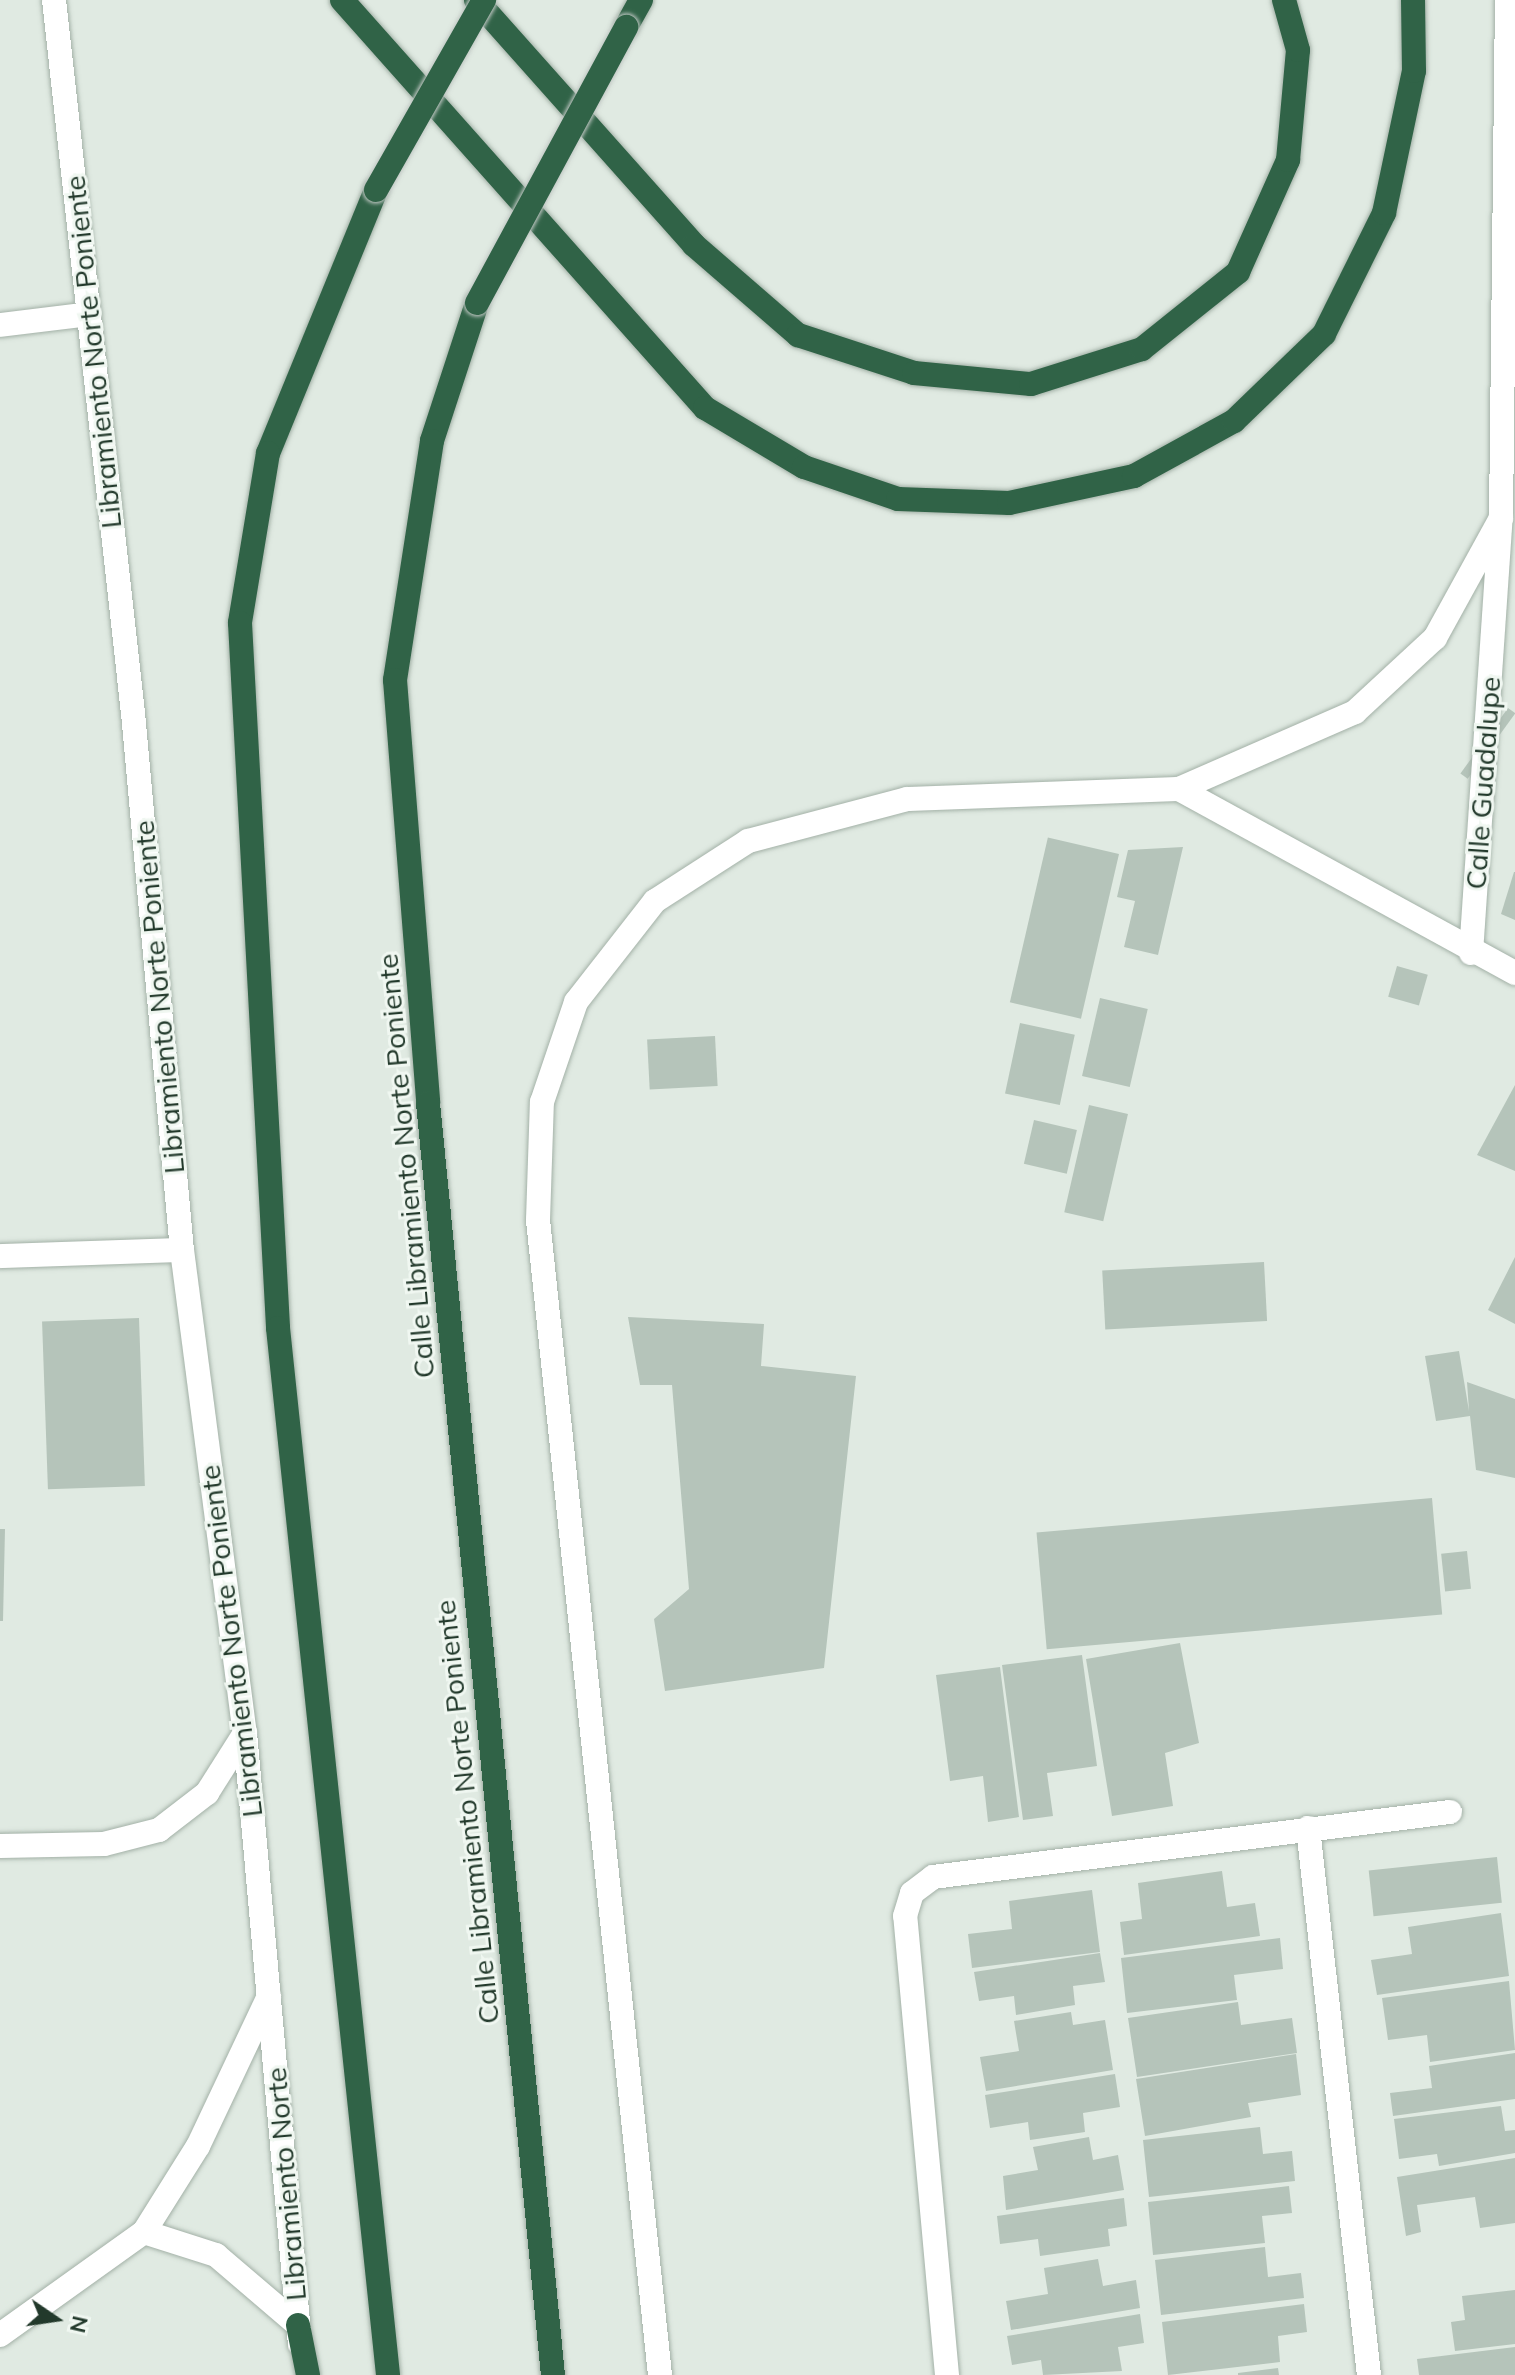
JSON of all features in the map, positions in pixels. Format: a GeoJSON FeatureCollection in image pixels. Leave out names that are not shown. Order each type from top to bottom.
{"type":"FeatureCollection","features":[{"type":"Feature","properties":{"kind":"highway"},"geometry":{"type":"LineString","coordinates":[[342,0],[705,408],[804,467],[898,499],[1009,503],[1134,476],[1234,421],[1324,334],[1384,213],[1414,71],[1413,0]]}},
{"type":"Feature","properties":{"kind":"highway"},"geometry":{"type":"LineString","coordinates":[[476,0],[694,245],[798,335],[914,373],[1031,384],[1142,349],[1238,272],[1288,160],[1298,50],[1284,0]]}},
{"type":"Feature","properties":{"kind":"highway"},"geometry":{"type":"LineString","coordinates":[[388,2375],[278,1328],[240,623],[268,453],[376,190],[484,0]]}},
{"type":"Feature","properties":{"kind":"highway","name":"Calle Libramiento Norte Poniente"},"geometry":{"type":"LineString","coordinates":[[553,2375],[428,1103],[395,680],[432,441],[477,303],[641,0]]}},
{"type":"Feature","properties":{"kind":"highway"},"geometry":{"type":"LineString","coordinates":[[298,2325],[305,2375]]}},
{"type":"Feature","properties":{"kind":"street","name":"Libramiento Norte Poniente"},"geometry":{"type":"LineString","coordinates":[[54,0],[89,314],[182,1250],[245,1733],[270,1993]]}},
{"type":"Feature","properties":{"kind":"street","name":"Calle Guadalupe"},"geometry":{"type":"LineString","coordinates":[[1471,953],[1501,518],[1507,0]]}},
{"type":"Feature","properties":{"kind":"street"},"geometry":{"type":"LineString","coordinates":[[0,325],[89,314]]}},
{"type":"Feature","properties":{"kind":"street"},"geometry":{"type":"LineString","coordinates":[[660,2375],[538,1220],[542,1102],[576,1002],[655,901],[748,841],[907,799],[1179,789],[1355,712],[1435,638],[1501,518]]}},
{"type":"Feature","properties":{"kind":"street"},"geometry":{"type":"LineString","coordinates":[[1179,789],[1471,953],[1515,973]]}},
{"type":"Feature","properties":{"kind":"street"},"geometry":{"type":"LineString","coordinates":[[0,1256],[182,1250]]}},
{"type":"Feature","properties":{"kind":"street"},"geometry":{"type":"LineString","coordinates":[[0,1846],[104,1844],[159,1830],[207,1793],[245,1733]]}},
{"type":"Feature","properties":{"kind":"street"},"geometry":{"type":"LineString","coordinates":[[947,2375],[905,1916],[912,1893],[933,1877],[1450,1812]]}},
{"type":"Feature","properties":{"kind":"street"},"geometry":{"type":"LineString","coordinates":[[1308,1828],[1369,2375]]}},
{"type":"Feature","properties":{"kind":"street"},"geometry":{"type":"LineString","coordinates":[[0,2335],[144,2232],[198,2146],[270,1993]]}},
{"type":"Feature","properties":{"kind":"street","name":"Libramiento Norte"},"geometry":{"type":"LineString","coordinates":[[270,1993],[298,2325]]}},
{"type":"Feature","properties":{"kind":"street"},"geometry":{"type":"LineString","coordinates":[[144,2232],[216,2255],[298,2325]]}},
{"type":"Feature","properties":{"kind":"building"},"geometry":{"type":"Polygon","coordinates":[[[1508,708],[1515,714],[1468,779],[1460,774],[1508,708]]]}},
{"type":"Feature","properties":{"kind":"building"},"geometry":{"type":"Polygon","coordinates":[[[1048,838],[1119,854],[1081,1019],[1010,1002],[1048,838]]]}},
{"type":"Feature","properties":{"kind":"building"},"geometry":{"type":"Polygon","coordinates":[[[1183,847],[1158,955],[1124,947],[1135,901],[1117,897],[1128,850],[1183,847]]]}},
{"type":"Feature","properties":{"kind":"building"},"geometry":{"type":"Polygon","coordinates":[[[1515,872],[1515,920],[1501,914],[1515,872]]]}},
{"type":"Feature","properties":{"kind":"building"},"geometry":{"type":"Polygon","coordinates":[[[1397,966],[1428,975],[1419,1006],[1388,997],[1397,966]]]}},
{"type":"Feature","properties":{"kind":"building"},"geometry":{"type":"Polygon","coordinates":[[[1100,998],[1148,1009],[1130,1087],[1082,1076],[1100,998]]]}},
{"type":"Feature","properties":{"kind":"building"},"geometry":{"type":"Polygon","coordinates":[[[1020,1023],[1075,1035],[1060,1105],[1005,1093],[1020,1023]]]}},
{"type":"Feature","properties":{"kind":"building"},"geometry":{"type":"Polygon","coordinates":[[[715,1036],[718,1086],[650,1089],[647,1040],[715,1036]]]}},
{"type":"Feature","properties":{"kind":"building"},"geometry":{"type":"Polygon","coordinates":[[[1515,1085],[1515,1171],[1477,1155],[1515,1085]]]}},
{"type":"Feature","properties":{"kind":"building"},"geometry":{"type":"Polygon","coordinates":[[[1089,1105],[1128,1114],[1103,1221],[1064,1212],[1089,1105]]]}},
{"type":"Feature","properties":{"kind":"building"},"geometry":{"type":"Polygon","coordinates":[[[1034,1120],[1077,1130],[1067,1174],[1024,1164],[1034,1120]]]}},
{"type":"Feature","properties":{"kind":"building"},"geometry":{"type":"Polygon","coordinates":[[[1515,1257],[1515,1324],[1488,1310],[1515,1257]]]}},
{"type":"Feature","properties":{"kind":"building"},"geometry":{"type":"Polygon","coordinates":[[[1264,1262],[1267,1321],[1105,1329],[1102,1270],[1264,1262]]]}},
{"type":"Feature","properties":{"kind":"building"},"geometry":{"type":"Polygon","coordinates":[[[628,1317],[764,1324],[761,1366],[856,1376],[824,1668],[665,1691],[654,1619],[689,1589],[672,1385],[640,1385],[628,1317]]]}},
{"type":"Feature","properties":{"kind":"building"},"geometry":{"type":"Polygon","coordinates":[[[139,1318],[145,1486],[48,1489],[42,1321],[139,1318]]]}},
{"type":"Feature","properties":{"kind":"building"},"geometry":{"type":"Polygon","coordinates":[[[1459,1351],[1469,1411],[1467,1382],[1515,1399],[1515,1478],[1476,1470],[1470,1416],[1436,1421],[1425,1356],[1459,1351]]]}},
{"type":"Feature","properties":{"kind":"building"},"geometry":{"type":"Polygon","coordinates":[[[1432,1498],[1442,1615],[1047,1649],[1037,1533],[1432,1498]]]}},
{"type":"Feature","properties":{"kind":"building"},"geometry":{"type":"Polygon","coordinates":[[[0,1529],[5,1529],[3,1621],[0,1621],[0,1529]]]}},
{"type":"Feature","properties":{"kind":"building"},"geometry":{"type":"Polygon","coordinates":[[[1467,1551],[1471,1589],[1445,1592],[1441,1554],[1467,1551]]]}},
{"type":"Feature","properties":{"kind":"building"},"geometry":{"type":"Polygon","coordinates":[[[1180,1643],[1199,1743],[1165,1753],[1173,1806],[1112,1816],[1086,1659],[1180,1643]]]}},
{"type":"Feature","properties":{"kind":"building"},"geometry":{"type":"Polygon","coordinates":[[[1082,1655],[1097,1766],[1047,1773],[1053,1816],[1023,1820],[1002,1665],[1082,1655]]]}},
{"type":"Feature","properties":{"kind":"building"},"geometry":{"type":"Polygon","coordinates":[[[1000,1667],[1019,1817],[988,1822],[983,1776],[950,1781],[936,1675],[1000,1667]]]}},
{"type":"Feature","properties":{"kind":"building"},"geometry":{"type":"Polygon","coordinates":[[[1497,1857],[1502,1903],[1374,1916],[1369,1870],[1497,1857]]]}},
{"type":"Feature","properties":{"kind":"building"},"geometry":{"type":"Polygon","coordinates":[[[1222,1871],[1227,1907],[1255,1903],[1260,1936],[1124,1955],[1120,1922],[1142,1919],[1138,1883],[1222,1871]]]}},
{"type":"Feature","properties":{"kind":"building"},"geometry":{"type":"Polygon","coordinates":[[[1092,1890],[1100,1952],[972,1968],[968,1934],[1012,1929],[1009,1901],[1092,1890]]]}},
{"type":"Feature","properties":{"kind":"building"},"geometry":{"type":"Polygon","coordinates":[[[1501,1913],[1509,1976],[1377,1995],[1371,1960],[1412,1954],[1408,1927],[1501,1913]]]}},
{"type":"Feature","properties":{"kind":"building"},"geometry":{"type":"Polygon","coordinates":[[[1280,1938],[1283,1969],[1234,1975],[1237,2000],[1127,2013],[1121,1958],[1280,1938]]]}},
{"type":"Feature","properties":{"kind":"building"},"geometry":{"type":"Polygon","coordinates":[[[1100,1953],[1105,1982],[1073,1986],[1075,2005],[1016,2015],[1014,1996],[979,2001],[974,1972],[1100,1953]]]}},
{"type":"Feature","properties":{"kind":"building"},"geometry":{"type":"Polygon","coordinates":[[[1509,1981],[1515,2050],[1430,2062],[1427,2035],[1388,2040],[1382,1998],[1509,1981]]]}},
{"type":"Feature","properties":{"kind":"building"},"geometry":{"type":"Polygon","coordinates":[[[1238,2002],[1241,2025],[1292,2018],[1297,2053],[1137,2077],[1128,2018],[1238,2002]]]}},
{"type":"Feature","properties":{"kind":"building"},"geometry":{"type":"Polygon","coordinates":[[[1071,2012],[1073,2025],[1105,2020],[1113,2070],[986,2091],[980,2057],[1019,2051],[1014,2021],[1071,2012]]]}},
{"type":"Feature","properties":{"kind":"building"},"geometry":{"type":"Polygon","coordinates":[[[1515,2053],[1515,2099],[1393,2116],[1390,2093],[1432,2088],[1429,2066],[1515,2053]]]}},
{"type":"Feature","properties":{"kind":"building"},"geometry":{"type":"Polygon","coordinates":[[[1296,2054],[1301,2095],[1248,2103],[1251,2117],[1145,2136],[1136,2079],[1296,2054]]]}},
{"type":"Feature","properties":{"kind":"building"},"geometry":{"type":"Polygon","coordinates":[[[1115,2074],[1120,2107],[1083,2113],[1085,2132],[1030,2140],[1028,2122],[990,2128],[985,2095],[1115,2074]]]}},
{"type":"Feature","properties":{"kind":"building"},"geometry":{"type":"Polygon","coordinates":[[[1501,2106],[1505,2131],[1515,2130],[1515,2153],[1439,2166],[1437,2154],[1399,2159],[1394,2119],[1501,2106]]]}},
{"type":"Feature","properties":{"kind":"building"},"geometry":{"type":"Polygon","coordinates":[[[1260,2127],[1263,2154],[1292,2151],[1295,2181],[1149,2197],[1143,2140],[1260,2127]]]}},
{"type":"Feature","properties":{"kind":"building"},"geometry":{"type":"Polygon","coordinates":[[[1089,2137],[1093,2160],[1118,2155],[1124,2190],[1006,2210],[1003,2176],[1038,2170],[1033,2147],[1089,2137]]]}},
{"type":"Feature","properties":{"kind":"building"},"geometry":{"type":"Polygon","coordinates":[[[1515,2158],[1515,2223],[1480,2228],[1475,2197],[1417,2205],[1421,2232],[1406,2236],[1397,2177],[1515,2158]]]}},
{"type":"Feature","properties":{"kind":"building"},"geometry":{"type":"Polygon","coordinates":[[[1289,2186],[1292,2213],[1262,2216],[1265,2243],[1153,2255],[1148,2202],[1289,2186]]]}},
{"type":"Feature","properties":{"kind":"building"},"geometry":{"type":"Polygon","coordinates":[[[1124,2198],[1127,2226],[1108,2229],[1110,2246],[1040,2256],[1038,2239],[1000,2244],[997,2216],[1124,2198]]]}},
{"type":"Feature","properties":{"kind":"building"},"geometry":{"type":"Polygon","coordinates":[[[1265,2247],[1268,2277],[1301,2273],[1304,2298],[1161,2315],[1155,2260],[1265,2247]]]}},
{"type":"Feature","properties":{"kind":"building"},"geometry":{"type":"Polygon","coordinates":[[[1098,2259],[1103,2286],[1136,2280],[1140,2308],[1011,2330],[1006,2301],[1048,2294],[1044,2268],[1098,2259]]]}},
{"type":"Feature","properties":{"kind":"building"},"geometry":{"type":"Polygon","coordinates":[[[1515,2290],[1515,2344],[1455,2351],[1451,2322],[1465,2320],[1462,2296],[1515,2290]]]}},
{"type":"Feature","properties":{"kind":"building"},"geometry":{"type":"Polygon","coordinates":[[[1304,2304],[1307,2332],[1278,2336],[1280,2362],[1168,2375],[1162,2322],[1304,2304]]]}},
{"type":"Feature","properties":{"kind":"building"},"geometry":{"type":"Polygon","coordinates":[[[1140,2314],[1144,2343],[1118,2347],[1122,2371],[1043,2375],[1041,2360],[1012,2365],[1007,2336],[1140,2314]]]}},
{"type":"Feature","properties":{"kind":"building"},"geometry":{"type":"Polygon","coordinates":[[[1515,2347],[1515,2375],[1419,2375],[1417,2359],[1515,2347]]]}},
{"type":"Feature","properties":{"kind":"building"},"geometry":{"type":"Polygon","coordinates":[[[1278,2368],[1279,2375],[1238,2375],[1238,2373],[1278,2368]]]}}]}
